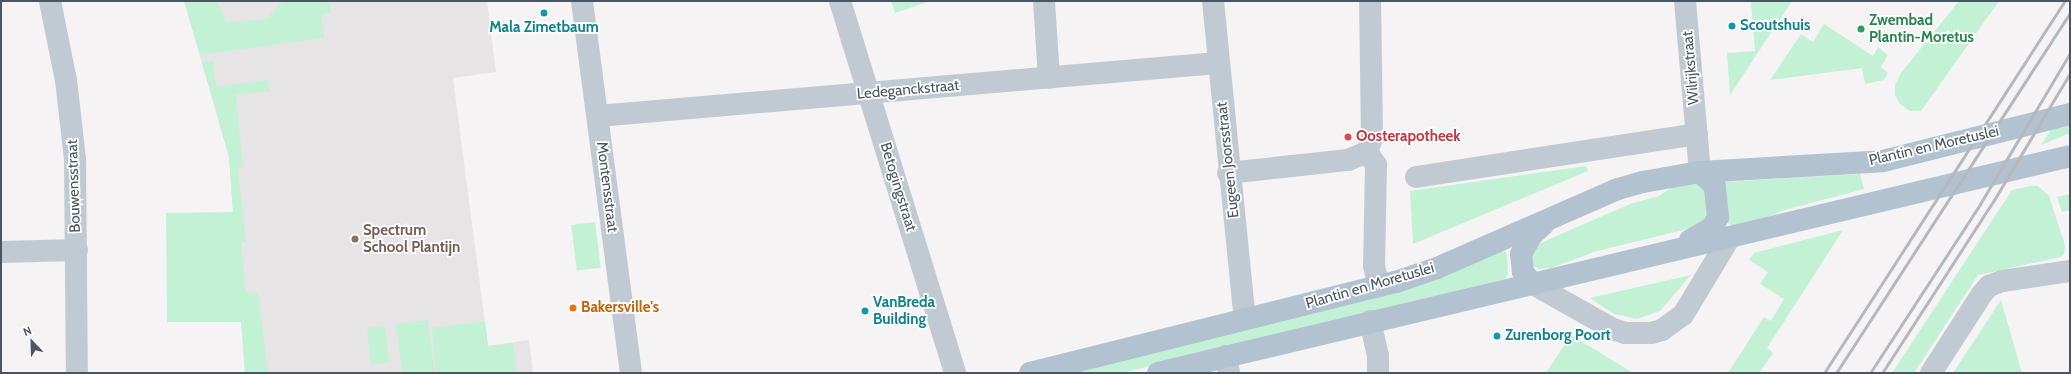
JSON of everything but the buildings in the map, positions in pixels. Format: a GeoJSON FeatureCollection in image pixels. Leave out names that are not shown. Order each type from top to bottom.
{"type":"FeatureCollection","features":[{"type":"Feature","properties":{"kind":"main road","name":"Plantin en Moretuslei"},"geometry":{"type":"LineString","coordinates":[[1030,373],[1379,286],[1437,268],[1553,216],[1618,189],[1643,182],[1700,172],[1883,161],[2070,114]]}},
{"type":"Feature","properties":{"kind":"main road","name":"Plantin en Moretuslei"},"geometry":{"type":"LineString","coordinates":[[1158,373],[1227,365],[1370,321],[1533,284],[1669,250],[1730,237],[2070,156]]}},
{"type":"Feature","properties":{"kind":"main road"},"geometry":{"type":"LineString","coordinates":[[1669,250],[1705,233],[1716,224],[1718,217],[1717,193],[1712,182],[1700,172]]}},
{"type":"Feature","properties":{"kind":"main road"},"geometry":{"type":"LineString","coordinates":[[1533,284],[1522,272],[1520,254],[1531,236],[1553,216]]}},
{"type":"Feature","properties":{"kind":"street","name":"Bouwensstraat"},"geometry":{"type":"LineString","coordinates":[[50,1],[66,80],[75,159],[78,373]]}},
{"type":"Feature","properties":{"kind":"street","name":"Montensstraat"},"geometry":{"type":"LineString","coordinates":[[582,1],[631,373]]}},
{"type":"Feature","properties":{"kind":"street","name":"Betogingstraat"},"geometry":{"type":"LineString","coordinates":[[840,1],[955,373]]}},
{"type":"Feature","properties":{"kind":"street"},"geometry":{"type":"LineString","coordinates":[[1044,1],[1049,78]]}},
{"type":"Feature","properties":{"kind":"street","name":"Eugeen Joorsstraat"},"geometry":{"type":"LineString","coordinates":[[1213,1],[1228,173],[1245,319]]}},
{"type":"Feature","properties":{"kind":"street"},"geometry":{"type":"LineString","coordinates":[[1228,173],[1348,160],[1367,152],[1372,138],[1370,1]]}},
{"type":"Feature","properties":{"kind":"street","name":"Wilrijkstraat"},"geometry":{"type":"LineString","coordinates":[[1685,1],[1696,126]]}},
{"type":"Feature","properties":{"kind":"street","name":"Ledeganckstraat"},"geometry":{"type":"LineString","coordinates":[[598,116],[1218,63]]}},
{"type":"Feature","properties":{"kind":"street"},"geometry":{"type":"LineString","coordinates":[[1416,177],[1696,126],[1700,172]]}},
{"type":"Feature","properties":{"kind":"street"},"geometry":{"type":"LineString","coordinates":[[1367,152],[1376,165],[1374,266],[1379,286]]}},
{"type":"Feature","properties":{"kind":"street"},"geometry":{"type":"LineString","coordinates":[[1533,284],[1613,329],[1625,333],[1651,334],[1662,330],[1682,315],[1730,237]]}},
{"type":"Feature","properties":{"kind":"street"},"geometry":{"type":"LineString","coordinates":[[1,252],[77,250]]}},
{"type":"Feature","properties":{"kind":"street"},"geometry":{"type":"LineString","coordinates":[[1931,373],[1982,294],[1989,286],[2002,281],[2070,271]]}},
{"type":"Feature","properties":{"kind":"street"},"geometry":{"type":"LineString","coordinates":[[1370,321],[1378,355],[1378,373]]}},
{"type":"Feature","properties":{"kind":"shaded area","name":"Spectrum School Plantijn"},"geometry":{"type":"Polygon","coordinates":[[[184,1],[487,1],[496,72],[453,78],[488,346],[529,340],[533,373],[245,373],[229,157],[184,1]]]}},
{"type":"Feature","properties":{"kind":"green space"},"geometry":{"type":"Polygon","coordinates":[[[184,1],[217,1],[227,22],[266,19],[284,1],[329,1],[331,13],[321,14],[324,38],[200,55],[184,1]]]}},
{"type":"Feature","properties":{"kind":"green space"},"geometry":{"type":"Polygon","coordinates":[[[891,1],[930,1],[895,13],[891,1]]]}},
{"type":"Feature","properties":{"kind":"green space"},"geometry":{"type":"Polygon","coordinates":[[[1751,1],[1792,1],[1730,95],[1727,53],[1755,51],[1751,1]]]}},
{"type":"Feature","properties":{"kind":"green space"},"geometry":{"type":"Polygon","coordinates":[[[1959,1],[1999,1],[1921,111],[1910,111],[1900,104],[1895,95],[1895,85],[1901,73],[1959,1]]]}},
{"type":"Feature","properties":{"kind":"green space"},"geometry":{"type":"Polygon","coordinates":[[[1824,24],[1873,56],[1878,47],[1888,55],[1881,67],[1888,73],[1884,80],[1865,84],[1862,68],[1770,80],[1801,34],[1813,42],[1824,24]]]}},
{"type":"Feature","properties":{"kind":"green space"},"geometry":{"type":"Polygon","coordinates":[[[213,61],[216,86],[268,80],[270,91],[236,95],[243,167],[238,168],[246,242],[241,242],[246,293],[258,292],[268,373],[245,373],[241,322],[167,322],[166,213],[233,212],[229,157],[202,62],[213,61]]]}},
{"type":"Feature","properties":{"kind":"green space"},"geometry":{"type":"Polygon","coordinates":[[[2070,124],[2070,133],[2041,145],[2052,128],[2070,124]]]}},
{"type":"Feature","properties":{"kind":"green space"},"geometry":{"type":"Polygon","coordinates":[[[1586,166],[1588,171],[1413,244],[1410,191],[1586,166]]]}},
{"type":"Feature","properties":{"kind":"green space"},"geometry":{"type":"Polygon","coordinates":[[[1860,174],[1864,189],[1784,210],[1768,217],[1734,226],[1727,223],[1722,185],[1725,182],[1860,174]]]}},
{"type":"Feature","properties":{"kind":"green space"},"geometry":{"type":"Polygon","coordinates":[[[1696,182],[1703,185],[1713,209],[1700,226],[1597,251],[1551,268],[1539,269],[1532,265],[1529,254],[1536,245],[1630,204],[1659,196],[1674,186],[1696,182]]]}},
{"type":"Feature","properties":{"kind":"green space"},"geometry":{"type":"Polygon","coordinates":[[[2038,186],[2049,196],[2065,245],[2064,254],[2061,257],[1978,275],[1914,373],[1892,373],[2012,190],[2038,186]]]}},
{"type":"Feature","properties":{"kind":"green space"},"geometry":{"type":"Polygon","coordinates":[[[2070,194],[2070,210],[2062,212],[2057,197],[2070,194]]]}},
{"type":"Feature","properties":{"kind":"green space"},"geometry":{"type":"Polygon","coordinates":[[[595,222],[601,268],[577,271],[571,225],[595,222]]]}},
{"type":"Feature","properties":{"kind":"green space"},"geometry":{"type":"Polygon","coordinates":[[[1843,230],[1767,348],[1773,353],[1759,373],[1728,373],[1764,317],[1771,321],[1784,299],[1760,284],[1768,272],[1749,260],[1754,253],[1843,230]]]}},
{"type":"Feature","properties":{"kind":"green space"},"geometry":{"type":"Polygon","coordinates":[[[1502,251],[1507,253],[1508,274],[1505,279],[1122,373],[1069,373],[1502,251]]]}},
{"type":"Feature","properties":{"kind":"green space"},"geometry":{"type":"Polygon","coordinates":[[[1691,275],[1660,311],[1637,319],[1614,314],[1590,298],[1691,275]]]}},
{"type":"Feature","properties":{"kind":"green space"},"geometry":{"type":"Polygon","coordinates":[[[2001,300],[2022,373],[1953,373],[2001,300]]]}},
{"type":"Feature","properties":{"kind":"green space"},"geometry":{"type":"Polygon","coordinates":[[[428,320],[434,372],[402,373],[396,324],[428,320]]]}},
{"type":"Feature","properties":{"kind":"green space"},"geometry":{"type":"Polygon","coordinates":[[[485,321],[488,346],[513,343],[517,373],[436,373],[432,328],[485,321]]]}},
{"type":"Feature","properties":{"kind":"green space"},"geometry":{"type":"Polygon","coordinates":[[[385,326],[389,363],[371,365],[367,328],[385,326]]]}},
{"type":"Feature","properties":{"kind":"green space"},"geometry":{"type":"Polygon","coordinates":[[[1571,335],[1633,373],[1546,373],[1571,335]]]}},
{"type":"Feature","properties":{"kind":"railway"},"geometry":{"type":"LineString","coordinates":[[1824,373],[2065,1]]}},
{"type":"Feature","properties":{"kind":"railway"},"geometry":{"type":"LineString","coordinates":[[1836,373],[2070,13]]}},
{"type":"Feature","properties":{"kind":"railway"},"geometry":{"type":"LineString","coordinates":[[1870,373],[1980,204],[2070,53]]}},
{"type":"Feature","properties":{"kind":"railway"},"geometry":{"type":"LineString","coordinates":[[1882,373],[1994,200],[2070,73]]}},
{"type":"Feature","properties":{"kind":"place","name":"Mala Zimetbaum"},"geometry":{"type":"Point","coordinates":[544,13]}},
{"type":"Feature","properties":{"kind":"place","name":"Scoutshuis"},"geometry":{"type":"Point","coordinates":[1732,26]}},
{"type":"Feature","properties":{"kind":"place","name":"Zwembad Plantin-Moretus"},"geometry":{"type":"Point","coordinates":[1861,29]}},
{"type":"Feature","properties":{"kind":"place","name":"Oosterapotheek"},"geometry":{"type":"Point","coordinates":[1348,137]}},
{"type":"Feature","properties":{"kind":"place","name":"Spectrum School Plantijn"},"geometry":{"type":"Point","coordinates":[355,239]}},
{"type":"Feature","properties":{"kind":"place","name":"Bakersville's"},"geometry":{"type":"Point","coordinates":[573,308]}},
{"type":"Feature","properties":{"kind":"place","name":"VanBreda Building"},"geometry":{"type":"Point","coordinates":[865,311]}},
{"type":"Feature","properties":{"kind":"place","name":"Zurenborg Poort"},"geometry":{"type":"Point","coordinates":[1497,336]}}]}
